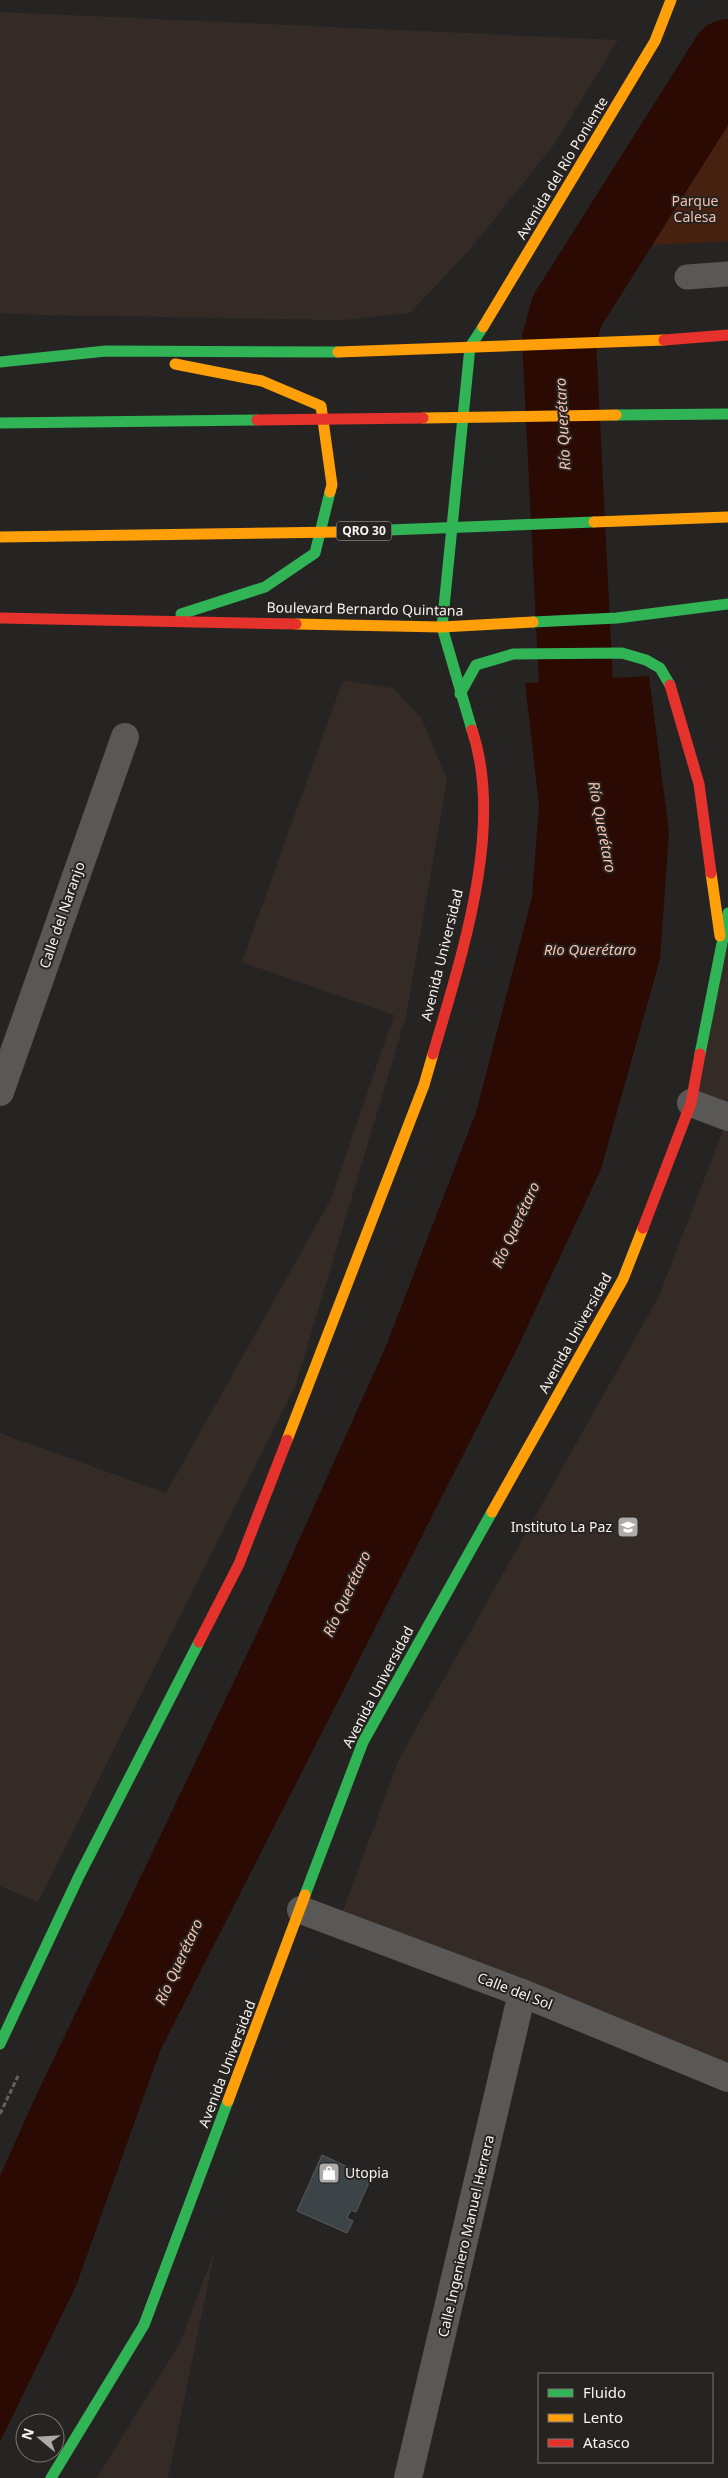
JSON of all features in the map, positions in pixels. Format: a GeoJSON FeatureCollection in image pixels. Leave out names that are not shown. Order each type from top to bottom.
{"type":"FeatureCollection","features":[{"type":"Feature","properties":{"kind":"main road","name":"Avenida del Río Poniente"},"geometry":{"type":"LineString","coordinates":[[470,347],[654,41],[671,0]]}},
{"type":"Feature","properties":{"kind":"main road"},"geometry":{"type":"LineString","coordinates":[[0,362],[106,351],[324,353],[651,341],[728,335]]}},
{"type":"Feature","properties":{"kind":"main road"},"geometry":{"type":"LineString","coordinates":[[442,627],[470,347]]}},
{"type":"Feature","properties":{"kind":"main road"},"geometry":{"type":"LineString","coordinates":[[106,351],[262,381],[321,406],[332,485],[315,553],[265,587],[160,621]]}},
{"type":"Feature","properties":{"kind":"main road"},"geometry":{"type":"LineString","coordinates":[[0,424],[728,414]]}},
{"type":"Feature","properties":{"kind":"main road","name":"QRO 30"},"geometry":{"type":"LineString","coordinates":[[0,537],[290,534],[728,517]]}},
{"type":"Feature","properties":{"kind":"main road","name":"Boulevard Bernardo Quintana"},"geometry":{"type":"LineString","coordinates":[[0,618],[442,627],[617,618],[728,604]]}},
{"type":"Feature","properties":{"kind":"main road","name":"Avenida Universidad"},"geometry":{"type":"LineString","coordinates":[[0,2044],[79,1876],[238,1564],[424,1084],[458,966],[481,858],[484,803],[478,748],[460,694],[442,627]]}},
{"type":"Feature","properties":{"kind":"main road"},"geometry":{"type":"LineString","coordinates":[[460,694],[476,665],[513,654],[622,653],[646,660],[660,668],[673,690],[699,784],[721,945]]}},
{"type":"Feature","properties":{"kind":"main road","name":"Avenida Universidad"},"geometry":{"type":"LineString","coordinates":[[51,2478],[144,2325],[363,1742],[623,1279],[691,1103],[728,913]]}},
{"type":"Feature","properties":{"kind":"street","name":"Calle del Naranjo"},"geometry":{"type":"LineString","coordinates":[[0,1092],[125,737]]}},
{"type":"Feature","properties":{"kind":"street"},"geometry":{"type":"LineString","coordinates":[[691,1103],[728,1117]]}},
{"type":"Feature","properties":{"kind":"street","name":"Calle del Sol"},"geometry":{"type":"LineString","coordinates":[[301,1910],[522,1993],[728,2078]]}},
{"type":"Feature","properties":{"kind":"street","name":"Calle Ingeniero Manuel Herrera"},"geometry":{"type":"LineString","coordinates":[[408,2478],[522,1993]]}},
{"type":"Feature","properties":{"kind":"lane"},"geometry":{"type":"LineString","coordinates":[[687,277],[728,274]]}},
{"type":"Feature","properties":{"kind":"shaded area"},"geometry":{"type":"Polygon","coordinates":[[[0,12],[618,40],[553,146],[472,247],[410,313],[344,320],[39,315],[0,313],[0,12]]]}},
{"type":"Feature","properties":{"kind":"shaded area"},"geometry":{"type":"Polygon","coordinates":[[[343,680],[393,688],[422,719],[447,780],[406,1016],[296,1384],[38,1902],[0,1886],[0,1433],[166,1493],[331,1199],[394,1015],[242,962],[343,680]]]}},
{"type":"Feature","properties":{"kind":"shaded area"},"geometry":{"type":"Polygon","coordinates":[[[728,913],[728,1117],[691,1103],[728,913]]]}},
{"type":"Feature","properties":{"kind":"shaded area","name":"Instituto La Paz"},"geometry":{"type":"Polygon","coordinates":[[[728,1118],[728,2078],[338,1924],[399,1759],[659,1296],[728,1118]]]}},
{"type":"Feature","properties":{"kind":"shaded area"},"geometry":{"type":"Polygon","coordinates":[[[215,2250],[168,2478],[97,2478],[180,2343],[215,2250]]]}},
{"type":"Feature","properties":{"kind":"green space","name":"Parque Calesa"},"geometry":{"type":"Polygon","coordinates":[[[728,90],[728,241],[634,246],[728,90]]]}},
{"type":"Feature","properties":{"kind":"water","name":"Rio Querétaro"},"geometry":{"type":"Polygon","coordinates":[[[649,676],[669,832],[660,959],[601,1169],[516,1351],[160,2051],[76,2286],[0,2442],[0,2176],[34,2100],[259,1629],[386,1346],[476,1112],[532,897],[539,805],[525,683],[649,676]]]}},
{"type":"Feature","properties":{"kind":"building"},"geometry":{"type":"Polygon","coordinates":[[[322,2155],[371,2178],[356,2212],[351,2210],[347,2218],[353,2221],[347,2233],[297,2211],[322,2155]]]}},
{"type":"Feature","properties":{"kind":"waterway","name":"Río Querétaro"},"geometry":{"type":"LineString","coordinates":[[592,780],[577,704],[559,340],[567,311],[728,56]]}},
{"type":"Feature","properties":{"kind":"traffic: fast"},"geometry":{"type":"LineString","coordinates":[[472,730],[442,627],[470,347],[483,327]]}},
{"type":"Feature","properties":{"kind":"traffic: fast"},"geometry":{"type":"LineString","coordinates":[[0,362],[106,351],[338,352]]}},
{"type":"Feature","properties":{"kind":"traffic: fast"},"geometry":{"type":"LineString","coordinates":[[616,415],[728,414]]}},
{"type":"Feature","properties":{"kind":"traffic: fast"},"geometry":{"type":"LineString","coordinates":[[0,423],[257,420]]}},
{"type":"Feature","properties":{"kind":"traffic: fast"},"geometry":{"type":"LineString","coordinates":[[181,614],[265,587],[315,553],[330,492]]}},
{"type":"Feature","properties":{"kind":"traffic: fast"},"geometry":{"type":"LineString","coordinates":[[338,532],[594,522]]}},
{"type":"Feature","properties":{"kind":"traffic: fast"},"geometry":{"type":"LineString","coordinates":[[533,622],[617,618],[728,604]]}},
{"type":"Feature","properties":{"kind":"traffic: fast"},"geometry":{"type":"LineString","coordinates":[[460,694],[476,665],[513,654],[622,653],[646,660],[660,668],[670,685]]}},
{"type":"Feature","properties":{"kind":"traffic: fast"},"geometry":{"type":"LineString","coordinates":[[700,1054],[728,913]]}},
{"type":"Feature","properties":{"kind":"traffic: fast"},"geometry":{"type":"LineString","coordinates":[[305,1895],[363,1742],[492,1512]]}},
{"type":"Feature","properties":{"kind":"traffic: fast"},"geometry":{"type":"LineString","coordinates":[[0,2044],[79,1876],[199,1642]]}},
{"type":"Feature","properties":{"kind":"traffic: fast"},"geometry":{"type":"LineString","coordinates":[[51,2478],[144,2325],[228,2101]]}},
{"type":"Feature","properties":{"kind":"traffic: slow"},"geometry":{"type":"LineString","coordinates":[[483,327],[655,41],[671,0]]}},
{"type":"Feature","properties":{"kind":"traffic: slow"},"geometry":{"type":"LineString","coordinates":[[338,352],[664,340]]}},
{"type":"Feature","properties":{"kind":"traffic: slow"},"geometry":{"type":"LineString","coordinates":[[175,364],[262,381],[321,406],[332,485],[330,492]]}},
{"type":"Feature","properties":{"kind":"traffic: slow"},"geometry":{"type":"LineString","coordinates":[[423,418],[616,415]]}},
{"type":"Feature","properties":{"kind":"traffic: slow"},"geometry":{"type":"LineString","coordinates":[[594,522],[728,517]]}},
{"type":"Feature","properties":{"kind":"traffic: slow"},"geometry":{"type":"LineString","coordinates":[[0,537],[338,532]]}},
{"type":"Feature","properties":{"kind":"traffic: slow"},"geometry":{"type":"LineString","coordinates":[[296,624],[442,627],[533,622]]}},
{"type":"Feature","properties":{"kind":"traffic: slow"},"geometry":{"type":"LineString","coordinates":[[711,873],[720,936]]}},
{"type":"Feature","properties":{"kind":"traffic: slow"},"geometry":{"type":"LineString","coordinates":[[287,1440],[424,1085],[433,1054]]}},
{"type":"Feature","properties":{"kind":"traffic: slow"},"geometry":{"type":"LineString","coordinates":[[492,1512],[623,1279],[643,1228]]}},
{"type":"Feature","properties":{"kind":"traffic: slow"},"geometry":{"type":"LineString","coordinates":[[228,2101],[305,1895]]}},
{"type":"Feature","properties":{"kind":"traffic: jam"},"geometry":{"type":"LineString","coordinates":[[664,340],[728,335]]}},
{"type":"Feature","properties":{"kind":"traffic: jam"},"geometry":{"type":"LineString","coordinates":[[257,420],[423,418]]}},
{"type":"Feature","properties":{"kind":"traffic: jam"},"geometry":{"type":"LineString","coordinates":[[0,618],[296,624]]}},
{"type":"Feature","properties":{"kind":"traffic: jam"},"geometry":{"type":"LineString","coordinates":[[670,685],[699,784],[711,873]]}},
{"type":"Feature","properties":{"kind":"traffic: jam"},"geometry":{"type":"LineString","coordinates":[[433,1054],[466,935],[482,850],[484,808],[481,768],[472,730]]}},
{"type":"Feature","properties":{"kind":"traffic: jam"},"geometry":{"type":"LineString","coordinates":[[643,1228],[691,1103],[700,1054]]}},
{"type":"Feature","properties":{"kind":"traffic: jam"},"geometry":{"type":"LineString","coordinates":[[199,1642],[239,1564],[287,1440]]}},
{"type":"Feature","properties":{"kind":"place","name":"Instituto La Paz"},"geometry":{"type":"Point","coordinates":[628,1527]}},
{"type":"Feature","properties":{"kind":"place","name":"Utopia"},"geometry":{"type":"Point","coordinates":[329,2173]}}]}
